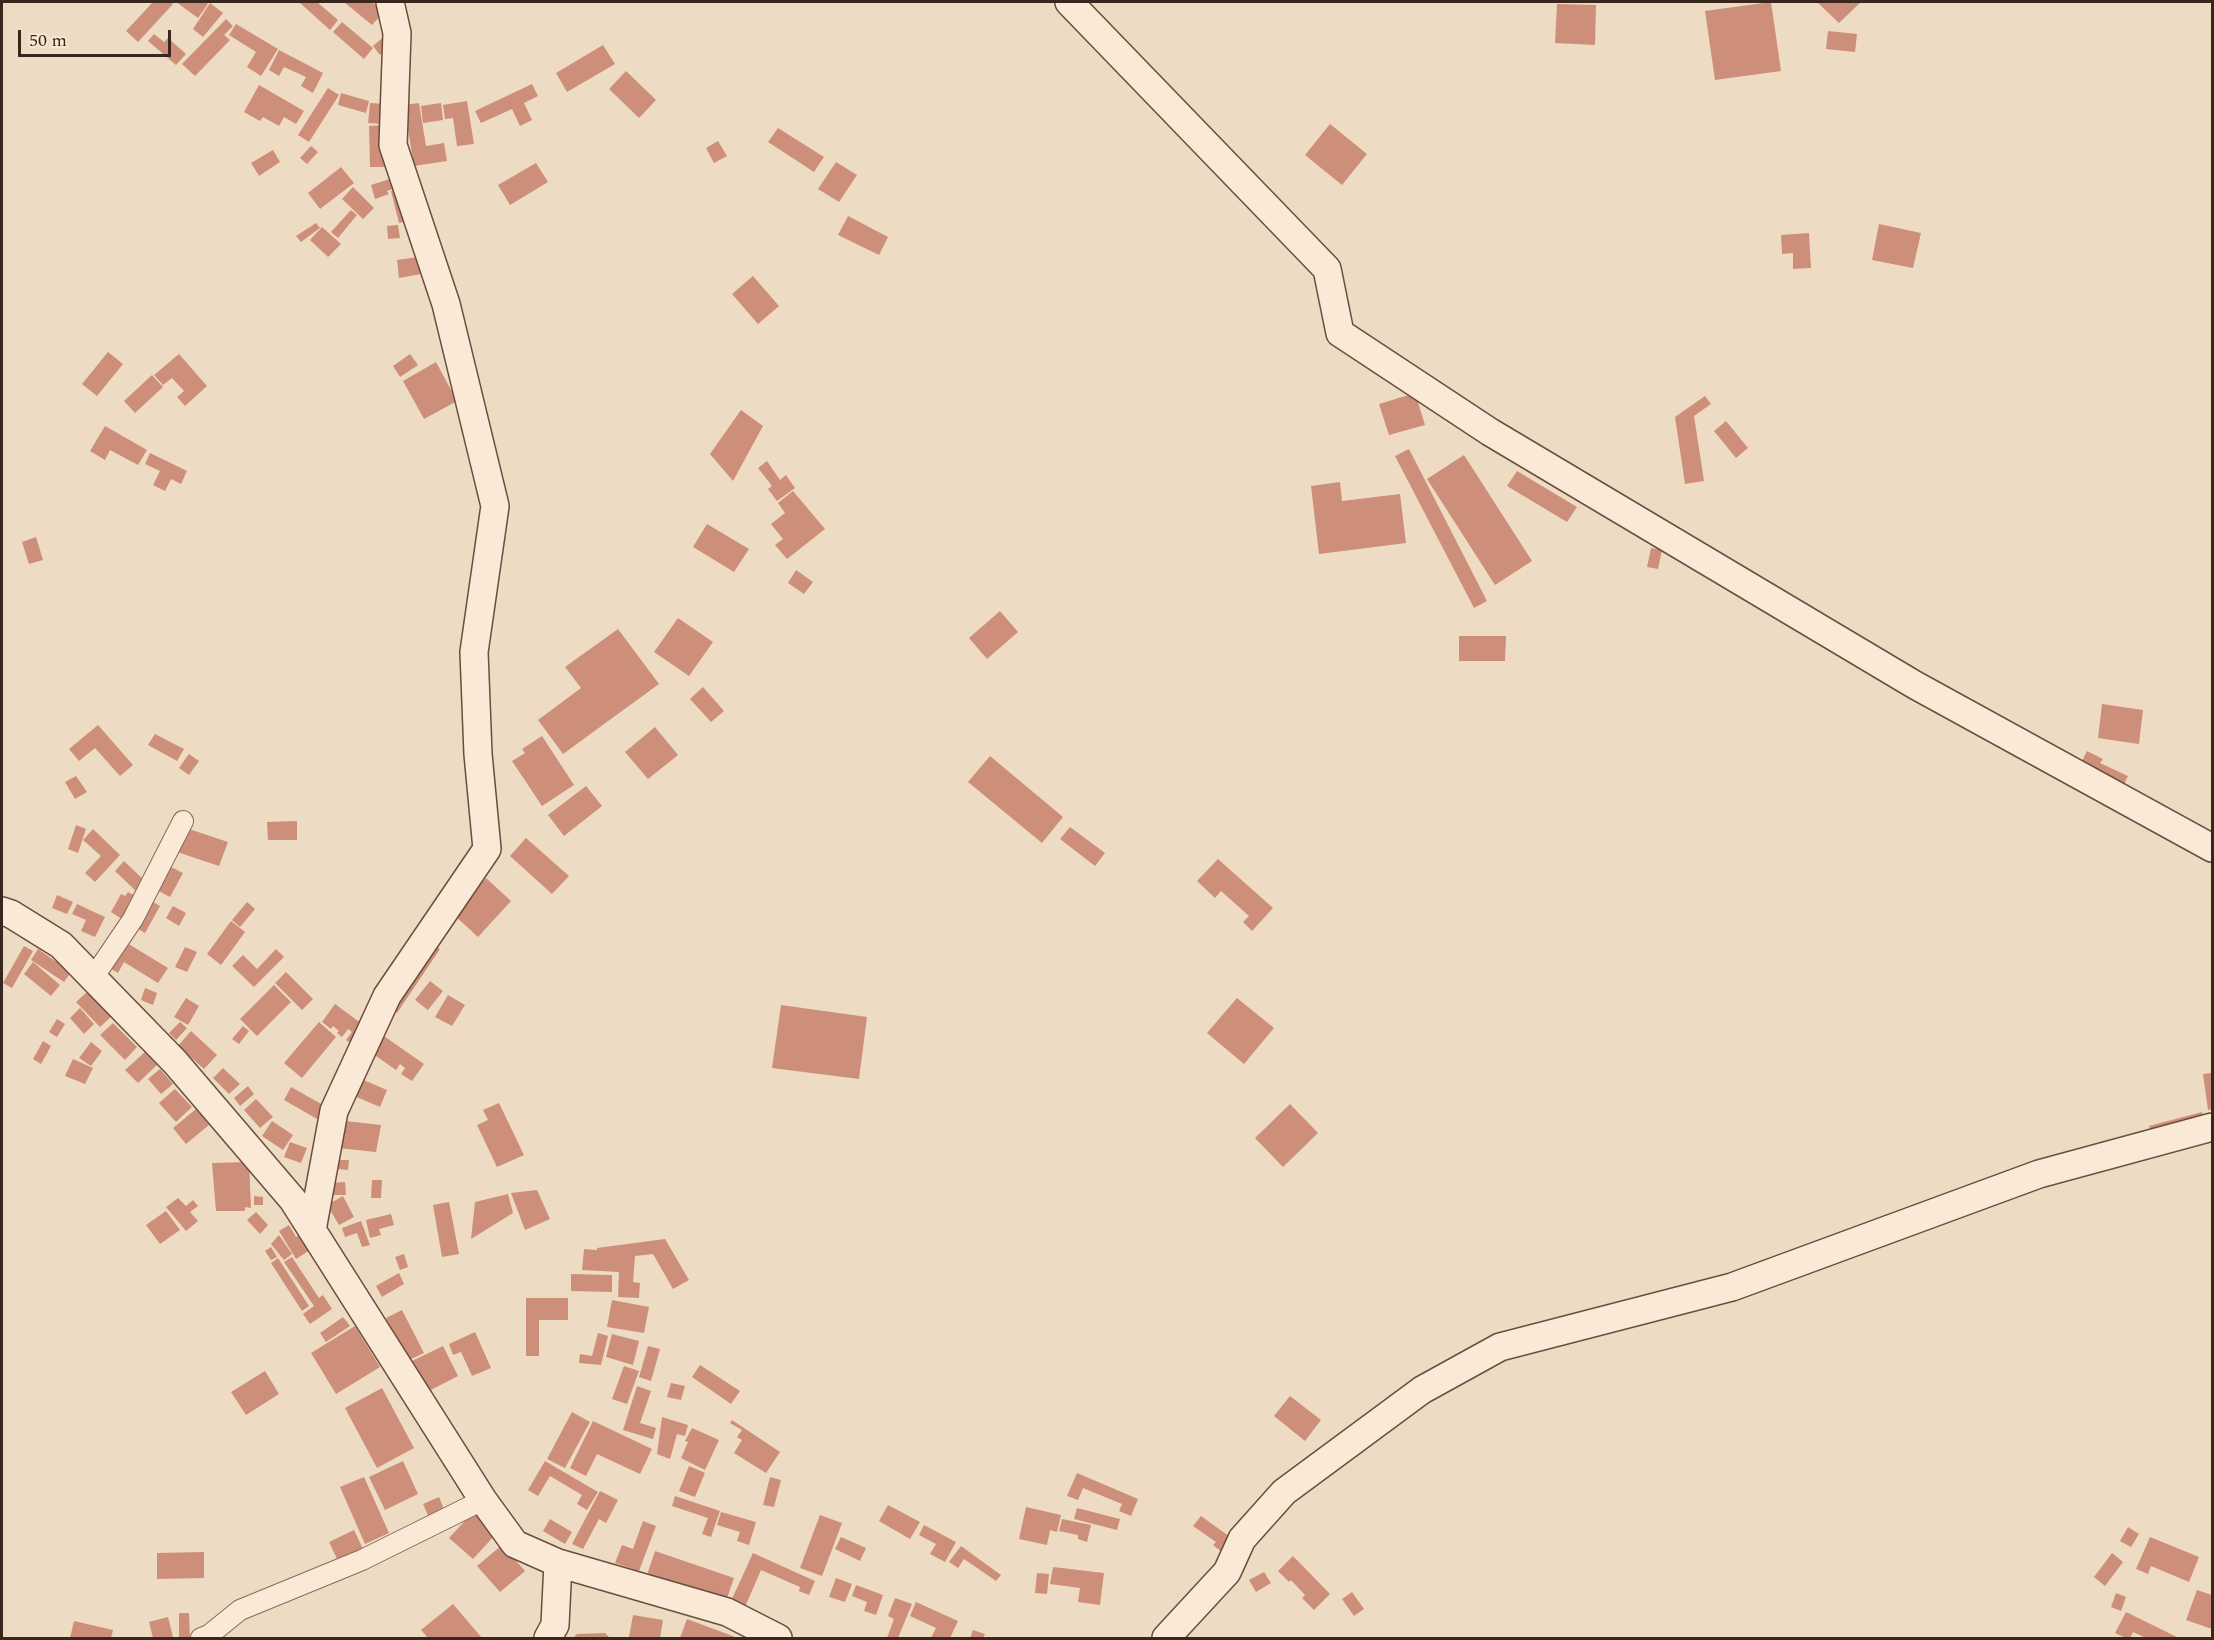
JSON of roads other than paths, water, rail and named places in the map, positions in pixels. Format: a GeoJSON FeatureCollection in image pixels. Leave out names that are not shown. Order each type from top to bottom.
{"type":"FeatureCollection","features":[{"type":"Feature","properties":{"kind":"street"},"geometry":{"type":"LineString","coordinates":[[312,1230],[334,1111],[387,996],[487,849],[478,754],[474,652],[495,506],[446,304],[393,145],[397,33],[390,2]]}},
{"type":"Feature","properties":{"kind":"street"},"geometry":{"type":"LineString","coordinates":[[1069,2],[1327,269],[1340,333],[1490,432],[1915,686],[2212,849]]}},
{"type":"Feature","properties":{"kind":"street"},"geometry":{"type":"LineString","coordinates":[[93,978],[133,919],[183,820]]}},
{"type":"Feature","properties":{"kind":"street"},"geometry":{"type":"LineString","coordinates":[[2,911],[11,914],[62,945],[175,1062],[293,1200],[483,1500],[515,1544],[558,1563],[727,1612],[778,1638]]}},
{"type":"Feature","properties":{"kind":"street"},"geometry":{"type":"LineString","coordinates":[[1166,1638],[1227,1572],[1242,1539],[1284,1492],[1422,1390],[1500,1347],[1732,1287],[2039,1174],[2212,1127]]}},
{"type":"Feature","properties":{"kind":"street"},"geometry":{"type":"LineString","coordinates":[[201,1638],[209,1635],[240,1610],[362,1560],[483,1500]]}},
{"type":"Feature","properties":{"kind":"street"},"geometry":{"type":"LineString","coordinates":[[548,1638],[555,1624],[558,1563]]}}]}
